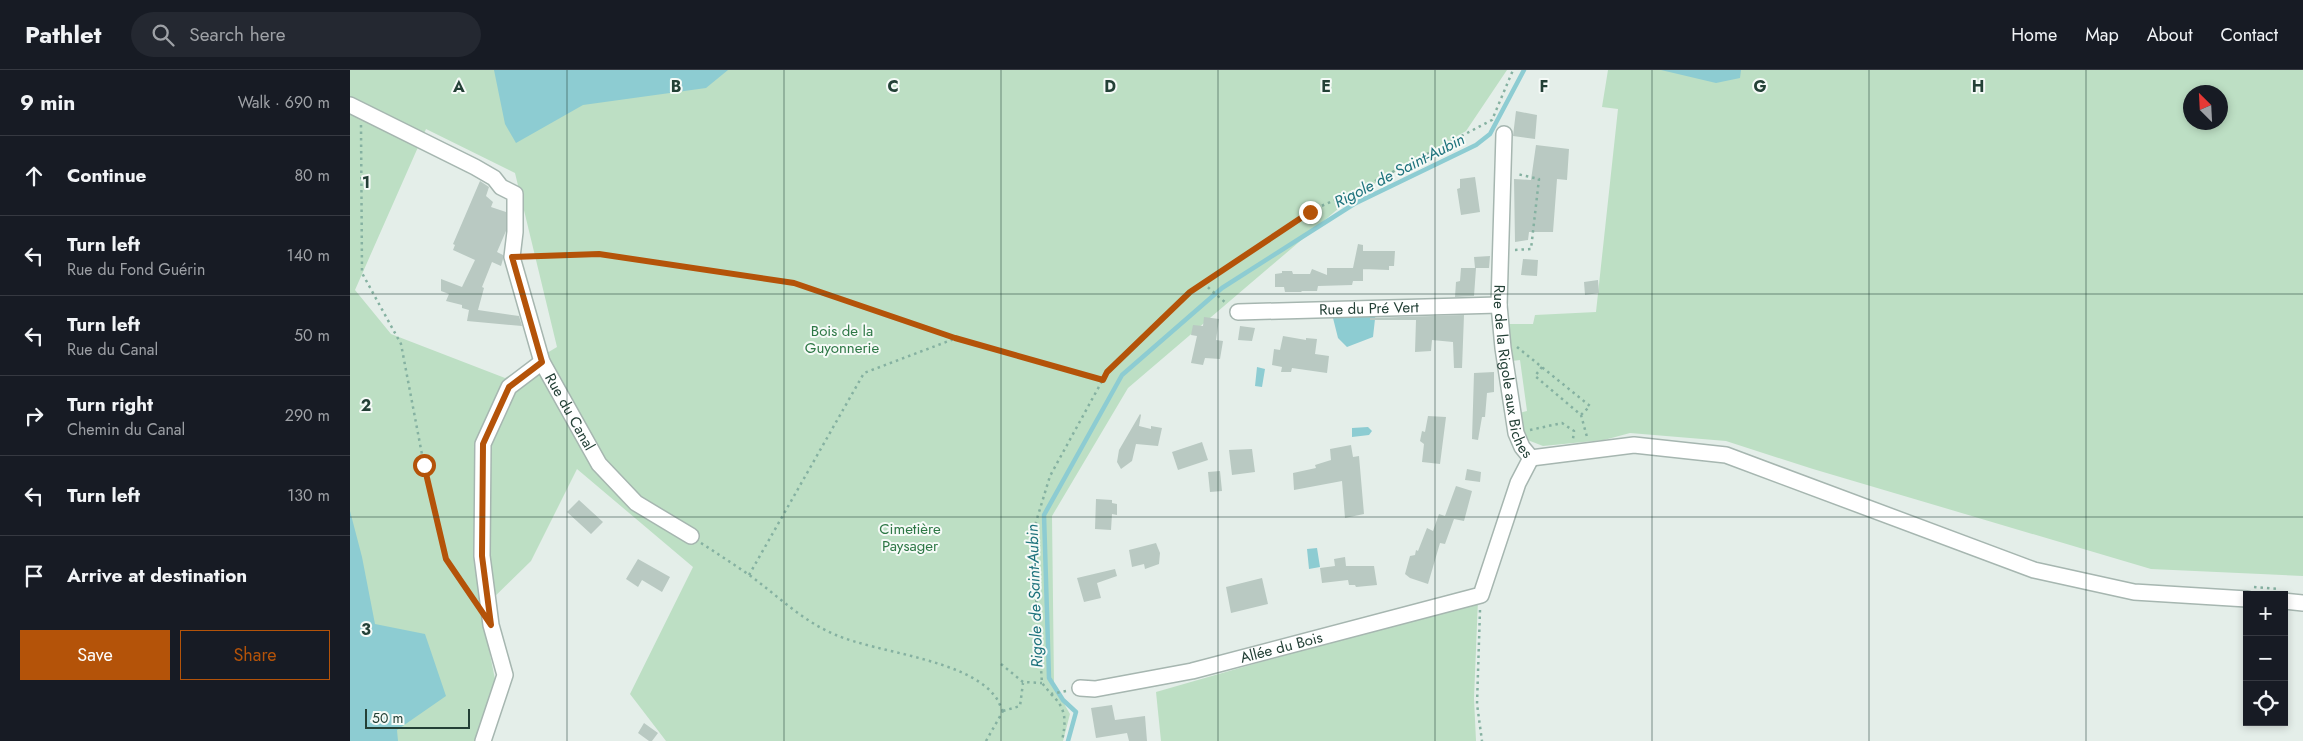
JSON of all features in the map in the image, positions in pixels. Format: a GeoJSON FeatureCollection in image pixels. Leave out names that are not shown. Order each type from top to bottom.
{"type":"FeatureCollection","features":[{"type":"Feature","properties":{"kind":"street","name":"Rue du Canal"},"geometry":{"type":"LineString","coordinates":[[350,105],[475,167],[494,178],[501,187],[515,194],[512,257],[542,362],[599,464],[636,503],[691,536]]}},
{"type":"Feature","properties":{"kind":"street","name":"Rue de la Rigole aux Biches"},"geometry":{"type":"LineString","coordinates":[[1481,596],[1518,483],[1531,458],[1522,447],[1516,434],[1502,340],[1500,305],[1504,134]]}},
{"type":"Feature","properties":{"kind":"street","name":"Rue du Pré Vert"},"geometry":{"type":"LineString","coordinates":[[1232,308],[1500,305]]}},
{"type":"Feature","properties":{"kind":"street"},"geometry":{"type":"LineString","coordinates":[[483,741],[504,675],[491,625],[482,556],[483,444],[509,387],[542,362]]}},
{"type":"Feature","properties":{"kind":"street"},"geometry":{"type":"LineString","coordinates":[[1531,458],[1634,445],[1726,455],[2034,570],[2134,592],[2243,599]]}},
{"type":"Feature","properties":{"kind":"street","name":"Allée du Bois"},"geometry":{"type":"LineString","coordinates":[[1080,688],[1096,689],[1192,672],[1481,596]]}},
{"type":"Feature","properties":{"kind":"street"},"geometry":{"type":"LineString","coordinates":[[2288,601],[2303,602]]}},
{"type":"Feature","properties":{"kind":"path"},"geometry":{"type":"LineString","coordinates":[[1062,741],[1065,722],[1061,703],[1042,683],[1036,610],[1036,522],[1050,476],[1107,372],[1190,292],[1310,212],[1360,189],[1492,120],[1513,70]]}},
{"type":"Feature","properties":{"kind":"path"},"geometry":{"type":"LineString","coordinates":[[361,142],[362,273],[402,344],[424,465],[446,559],[474,600]]}},
{"type":"Feature","properties":{"kind":"path"},"geometry":{"type":"LineString","coordinates":[[1501,251],[1531,249],[1539,180],[1534,176],[1503,172]]}},
{"type":"Feature","properties":{"kind":"path"},"geometry":{"type":"LineString","coordinates":[[512,257],[599,254],[794,283],[955,338],[1103,380]]}},
{"type":"Feature","properties":{"kind":"path"},"geometry":{"type":"LineString","coordinates":[[1204,283],[1209,290],[1232,308]]}},
{"type":"Feature","properties":{"kind":"path"},"geometry":{"type":"LineString","coordinates":[[749,575],[864,373],[955,338]]}},
{"type":"Feature","properties":{"kind":"path"},"geometry":{"type":"LineString","coordinates":[[1502,340],[1514,344],[1590,406],[1581,415]]}},
{"type":"Feature","properties":{"kind":"path"},"geometry":{"type":"LineString","coordinates":[[1542,367],[1535,376],[1581,415],[1588,438]]}},
{"type":"Feature","properties":{"kind":"path"},"geometry":{"type":"LineString","coordinates":[[691,536],[749,575],[801,616],[834,635],[871,647],[950,667],[977,680],[994,694],[1003,711]]}},
{"type":"Feature","properties":{"kind":"path"},"geometry":{"type":"LineString","coordinates":[[1481,596],[1477,704],[1482,741]]}},
{"type":"Feature","properties":{"kind":"path"},"geometry":{"type":"LineString","coordinates":[[1001,664],[1024,682],[1042,683]]}},
{"type":"Feature","properties":{"kind":"path"},"geometry":{"type":"LineString","coordinates":[[986,741],[1003,711],[1020,706],[1024,682]]}},
{"type":"Feature","properties":{"kind":"green space","name":"Bois de la Guyonnerie"},"geometry":{"type":"Polygon","coordinates":[[[350,70],[1507,70],[1466,131],[1353,196],[1128,388],[1052,516],[1054,686],[1070,714],[1063,741],[666,741],[630,694],[693,567],[577,469],[531,561],[481,610],[497,689],[477,741],[350,741],[350,70]],[[426,129],[355,290],[391,334],[505,378],[557,347],[515,173],[426,129]]]}},
{"type":"Feature","properties":{"kind":"green space"},"geometry":{"type":"Polygon","coordinates":[[[1608,70],[2303,70],[2303,576],[2151,569],[1813,469],[1726,441],[1630,433],[1604,440],[1543,446],[1525,439],[1519,413],[1527,411],[1520,360],[1512,361],[1508,324],[1533,324],[1535,315],[1596,312],[1618,109],[1602,107],[1608,70]]]}},
{"type":"Feature","properties":{"kind":"green space"},"geometry":{"type":"Polygon","coordinates":[[[1478,600],[1474,698],[1476,741],[1161,741],[1156,692],[1478,600]]]}},
{"type":"Feature","properties":{"kind":"water"},"geometry":{"type":"Polygon","coordinates":[[[494,70],[728,70],[706,88],[583,105],[516,143],[505,124],[494,70]]]}},
{"type":"Feature","properties":{"kind":"water"},"geometry":{"type":"Polygon","coordinates":[[[1661,70],[1741,70],[1740,78],[1716,83],[1661,70]]]}},
{"type":"Feature","properties":{"kind":"water"},"geometry":{"type":"Polygon","coordinates":[[[1376,310],[1373,337],[1347,347],[1338,338],[1332,314],[1376,310]]]}},
{"type":"Feature","properties":{"kind":"water"},"geometry":{"type":"Polygon","coordinates":[[[1257,367],[1265,369],[1262,387],[1255,386],[1257,367]]]}},
{"type":"Feature","properties":{"kind":"water"},"geometry":{"type":"Polygon","coordinates":[[[1368,427],[1372,431],[1369,435],[1352,437],[1352,428],[1368,427]]]}},
{"type":"Feature","properties":{"kind":"water"},"geometry":{"type":"Polygon","coordinates":[[[350,511],[362,557],[375,624],[425,634],[446,696],[397,730],[398,741],[350,741],[350,511]]]}},
{"type":"Feature","properties":{"kind":"water"},"geometry":{"type":"Polygon","coordinates":[[[1317,548],[1320,567],[1309,569],[1307,549],[1317,548]]]}},
{"type":"Feature","properties":{"kind":"building"},"geometry":{"type":"Polygon","coordinates":[[[1516,111],[1537,115],[1535,139],[1513,136],[1516,111]]]}},
{"type":"Feature","properties":{"kind":"building"},"geometry":{"type":"Polygon","coordinates":[[[1536,145],[1569,149],[1567,180],[1557,179],[1553,232],[1529,232],[1528,240],[1515,242],[1514,179],[1531,180],[1536,145]]]}},
{"type":"Feature","properties":{"kind":"building"},"geometry":{"type":"Polygon","coordinates":[[[1475,177],[1480,212],[1461,215],[1457,189],[1460,188],[1460,179],[1475,177]]]}},
{"type":"Feature","properties":{"kind":"building"},"geometry":{"type":"Polygon","coordinates":[[[480,181],[489,187],[486,196],[493,202],[491,207],[506,212],[506,231],[497,252],[503,255],[501,266],[492,262],[482,287],[484,288],[478,310],[519,316],[522,326],[467,321],[469,310],[462,308],[462,305],[446,301],[449,294],[441,291],[441,279],[462,287],[475,260],[453,250],[455,245],[453,244],[480,181]]]}},
{"type":"Feature","properties":{"kind":"building"},"geometry":{"type":"Polygon","coordinates":[[[1358,244],[1363,245],[1363,281],[1353,281],[1352,285],[1318,286],[1317,291],[1285,292],[1284,287],[1275,287],[1275,274],[1282,273],[1282,271],[1292,271],[1293,274],[1310,274],[1312,269],[1327,275],[1327,268],[1353,268],[1358,244]]]}},
{"type":"Feature","properties":{"kind":"building"},"geometry":{"type":"Polygon","coordinates":[[[1363,251],[1395,251],[1394,266],[1389,266],[1389,270],[1363,269],[1363,251]]]}},
{"type":"Feature","properties":{"kind":"building"},"geometry":{"type":"Polygon","coordinates":[[[1490,256],[1489,268],[1476,268],[1474,296],[1455,297],[1456,282],[1460,281],[1461,268],[1475,268],[1474,257],[1490,256]]]}},
{"type":"Feature","properties":{"kind":"building"},"geometry":{"type":"Polygon","coordinates":[[[1523,259],[1538,260],[1537,276],[1521,275],[1523,259]]]}},
{"type":"Feature","properties":{"kind":"building"},"geometry":{"type":"Polygon","coordinates":[[[1598,280],[1599,293],[1585,295],[1584,282],[1598,280]]]}},
{"type":"Feature","properties":{"kind":"building"},"geometry":{"type":"Polygon","coordinates":[[[1464,315],[1462,368],[1454,368],[1453,342],[1432,340],[1431,351],[1415,352],[1416,320],[1370,320],[1370,318],[1464,315]]]}},
{"type":"Feature","properties":{"kind":"building"},"geometry":{"type":"Polygon","coordinates":[[[1204,317],[1219,319],[1216,340],[1223,341],[1220,359],[1205,358],[1203,365],[1191,363],[1197,336],[1191,335],[1193,325],[1203,326],[1204,317]]]}},
{"type":"Feature","properties":{"kind":"building"},"geometry":{"type":"Polygon","coordinates":[[[1240,326],[1255,328],[1252,341],[1238,340],[1240,326]]]}},
{"type":"Feature","properties":{"kind":"building"},"geometry":{"type":"Polygon","coordinates":[[[1283,336],[1306,340],[1306,338],[1317,339],[1315,354],[1329,356],[1327,373],[1292,368],[1291,372],[1281,372],[1282,367],[1272,365],[1274,349],[1280,350],[1283,336]]]}},
{"type":"Feature","properties":{"kind":"building"},"geometry":{"type":"Polygon","coordinates":[[[1494,372],[1494,392],[1487,393],[1485,417],[1482,417],[1478,440],[1472,439],[1474,373],[1494,372]]]}},
{"type":"Feature","properties":{"kind":"building"},"geometry":{"type":"Polygon","coordinates":[[[1140,414],[1139,426],[1151,429],[1151,426],[1162,428],[1158,446],[1136,444],[1132,461],[1121,469],[1117,462],[1119,450],[1140,414]]]}},
{"type":"Feature","properties":{"kind":"building"},"geometry":{"type":"Polygon","coordinates":[[[1428,416],[1446,417],[1440,464],[1422,462],[1424,444],[1420,441],[1422,431],[1425,432],[1428,416]]]}},
{"type":"Feature","properties":{"kind":"building"},"geometry":{"type":"Polygon","coordinates":[[[1202,442],[1208,460],[1178,470],[1172,452],[1202,442]]]}},
{"type":"Feature","properties":{"kind":"building"},"geometry":{"type":"Polygon","coordinates":[[[1351,445],[1353,457],[1359,456],[1364,514],[1345,518],[1342,481],[1294,490],[1293,473],[1316,468],[1315,465],[1331,460],[1330,449],[1351,445]]]}},
{"type":"Feature","properties":{"kind":"building"},"geometry":{"type":"Polygon","coordinates":[[[1252,449],[1255,472],[1232,475],[1229,450],[1252,449]]]}},
{"type":"Feature","properties":{"kind":"building"},"geometry":{"type":"Polygon","coordinates":[[[1467,469],[1481,472],[1480,482],[1465,480],[1467,469]]]}},
{"type":"Feature","properties":{"kind":"building"},"geometry":{"type":"Polygon","coordinates":[[[1220,471],[1222,491],[1210,492],[1208,472],[1220,471]]]}},
{"type":"Feature","properties":{"kind":"building"},"geometry":{"type":"Polygon","coordinates":[[[1456,486],[1472,491],[1464,521],[1454,519],[1445,544],[1440,543],[1428,584],[1410,578],[1405,574],[1410,556],[1415,555],[1416,550],[1418,551],[1427,528],[1433,531],[1439,514],[1445,516],[1456,486]]]}},
{"type":"Feature","properties":{"kind":"building"},"geometry":{"type":"Polygon","coordinates":[[[1096,499],[1112,500],[1112,503],[1117,504],[1117,515],[1112,514],[1111,530],[1095,529],[1096,499]]]}},
{"type":"Feature","properties":{"kind":"building"},"geometry":{"type":"Polygon","coordinates":[[[579,500],[603,522],[591,534],[567,512],[579,500]]]}},
{"type":"Feature","properties":{"kind":"building"},"geometry":{"type":"Polygon","coordinates":[[[1156,543],[1160,553],[1159,564],[1145,569],[1144,564],[1132,567],[1129,550],[1156,543]]]}},
{"type":"Feature","properties":{"kind":"building"},"geometry":{"type":"Polygon","coordinates":[[[1345,557],[1346,566],[1374,566],[1377,585],[1356,587],[1355,585],[1349,585],[1348,580],[1322,583],[1320,568],[1335,566],[1334,559],[1345,557]]]}},
{"type":"Feature","properties":{"kind":"building"},"geometry":{"type":"Polygon","coordinates":[[[638,559],[670,577],[662,592],[642,580],[638,587],[626,579],[638,559]]]}},
{"type":"Feature","properties":{"kind":"building"},"geometry":{"type":"Polygon","coordinates":[[[1115,569],[1117,576],[1097,583],[1101,598],[1084,602],[1077,578],[1115,569]]]}},
{"type":"Feature","properties":{"kind":"building"},"geometry":{"type":"Polygon","coordinates":[[[1262,578],[1268,604],[1231,613],[1226,587],[1262,578]]]}},
{"type":"Feature","properties":{"kind":"building"},"geometry":{"type":"Polygon","coordinates":[[[1112,705],[1115,720],[1145,716],[1147,741],[1129,741],[1127,733],[1096,738],[1091,708],[1112,705]]]}},
{"type":"Feature","properties":{"kind":"building"},"geometry":{"type":"Polygon","coordinates":[[[644,723],[658,733],[652,741],[638,733],[644,723]]]}},
{"type":"Feature","properties":{"kind":"waterway","name":"Rigole de Saint-Aubin"},"geometry":{"type":"LineString","coordinates":[[1068,741],[1076,712],[1063,700],[1049,678],[1044,515],[1122,375],[1222,288],[1354,204],[1476,145],[1490,134],[1524,70]]}},
{"type":"Feature","properties":{"kind":"route"},"geometry":{"type":"LineString","coordinates":[[424,465],[446,559],[491,625],[482,556],[483,444],[509,387],[542,362],[512,257],[599,254],[794,283],[955,338],[1103,380],[1107,372],[1190,292],[1310,212]]}},
{"type":"Feature","properties":{"kind":"park label","name":"Cimetière Paysager"},"geometry":{"type":"Point","coordinates":[910,538]}}]}
